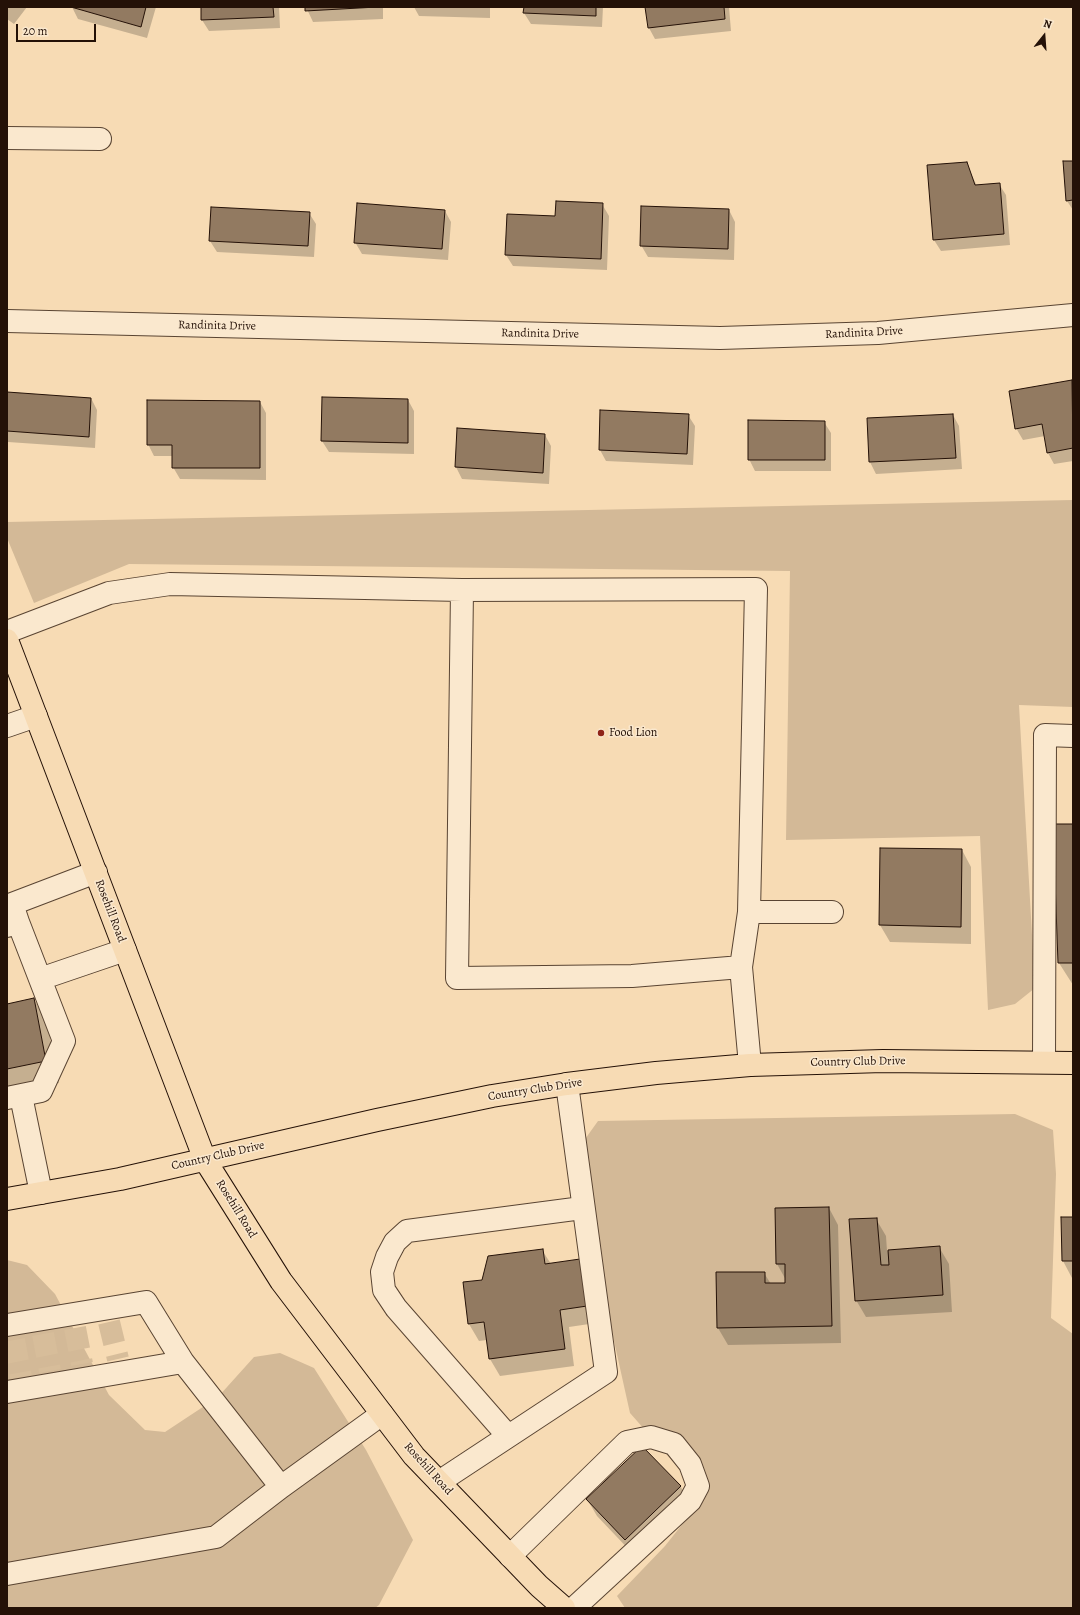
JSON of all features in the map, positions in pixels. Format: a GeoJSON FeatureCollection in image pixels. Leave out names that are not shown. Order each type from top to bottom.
{"type":"FeatureCollection","features":[{"type":"Feature","properties":{"kind":"main road","name":"Rosehill Road"},"geometry":{"type":"LineString","coordinates":[[7,640],[205,1160],[281,1281],[414,1456],[510,1556],[564,1608]]}},
{"type":"Feature","properties":{"kind":"main road","name":"Country Club Drive"},"geometry":{"type":"LineString","coordinates":[[7,1200],[205,1160],[377,1120],[492,1096],[567,1084],[656,1073],[750,1065],[883,1061],[1073,1063]]}},
{"type":"Feature","properties":{"kind":"street"},"geometry":{"type":"LineString","coordinates":[[7,138],[100,139]]}},
{"type":"Feature","properties":{"kind":"street","name":"Randinita Drive"},"geometry":{"type":"LineString","coordinates":[[7,321],[720,338],[878,333],[1073,315]]}},
{"type":"Feature","properties":{"kind":"street"},"geometry":{"type":"LineString","coordinates":[[7,632],[109,593],[170,584],[462,590],[756,589],[749,912],[741,967],[750,1065]]}},
{"type":"Feature","properties":{"kind":"street"},"geometry":{"type":"LineString","coordinates":[[462,590],[457,978],[632,976],[741,967]]}},
{"type":"Feature","properties":{"kind":"street"},"geometry":{"type":"LineString","coordinates":[[7,726],[36,716]]}},
{"type":"Feature","properties":{"kind":"street"},"geometry":{"type":"LineString","coordinates":[[1044,1062],[1045,735],[1073,736]]}},
{"type":"Feature","properties":{"kind":"street"},"geometry":{"type":"LineString","coordinates":[[41,1193],[14,1097],[41,1091],[64,1041],[40,979],[13,924],[12,904],[96,872]]}},
{"type":"Feature","properties":{"kind":"street"},"geometry":{"type":"LineString","coordinates":[[749,912],[832,912]]}},
{"type":"Feature","properties":{"kind":"street"},"geometry":{"type":"LineString","coordinates":[[40,979],[125,950]]}},
{"type":"Feature","properties":{"kind":"street"},"geometry":{"type":"LineString","coordinates":[[439,1482],[606,1372],[582,1208],[567,1084]]}},
{"type":"Feature","properties":{"kind":"street"},"geometry":{"type":"LineString","coordinates":[[508,1436],[396,1308],[384,1290],[382,1272],[387,1256],[395,1242],[407,1231],[582,1208]]}},
{"type":"Feature","properties":{"kind":"street"},"geometry":{"type":"LineString","coordinates":[[11,1330],[41,1327],[107,1316],[146,1302],[183,1362],[281,1487]]}},
{"type":"Feature","properties":{"kind":"street"},"geometry":{"type":"LineString","coordinates":[[17,1386],[120,1366],[183,1362]]}},
{"type":"Feature","properties":{"kind":"street"},"geometry":{"type":"LineString","coordinates":[[7,1574],[216,1537],[281,1487],[382,1414]]}},
{"type":"Feature","properties":{"kind":"street"},"geometry":{"type":"LineString","coordinates":[[510,1556],[626,1442],[650,1437],[674,1444],[690,1464],[698,1486],[690,1501],[574,1608]]}},
{"type":"Feature","properties":{"kind":"shaded area"},"geometry":{"type":"Polygon","coordinates":[[[1073,500],[1073,707],[1019,705],[1035,988],[1015,1004],[988,1010],[980,836],[786,840],[790,571],[129,564],[34,603],[7,538],[7,522],[1073,500]]]}},
{"type":"Feature","properties":{"kind":"shaded area"},"geometry":{"type":"Polygon","coordinates":[[[1015,1114],[1053,1130],[1056,1174],[1051,1318],[1073,1334],[1073,1608],[625,1608],[617,1596],[665,1546],[704,1497],[630,1413],[608,1314],[583,1142],[598,1121],[1015,1114]]]}},
{"type":"Feature","properties":{"kind":"shaded area"},"geometry":{"type":"Polygon","coordinates":[[[7,1260],[27,1265],[55,1294],[109,1395],[145,1430],[165,1432],[218,1397],[254,1357],[280,1353],[314,1368],[366,1450],[413,1540],[379,1605],[375,1608],[7,1608],[7,1260]]]}},
{"type":"Feature","properties":{"kind":"building"},"geometry":{"type":"Polygon","coordinates":[[[71,7],[146,7],[141,27],[71,7]]]}},
{"type":"Feature","properties":{"kind":"building"},"geometry":{"type":"Polygon","coordinates":[[[201,7],[273,7],[274,17],[201,20],[201,7]]]}},
{"type":"Feature","properties":{"kind":"building"},"geometry":{"type":"Polygon","coordinates":[[[305,7],[377,7],[305,11],[305,7]]]}},
{"type":"Feature","properties":{"kind":"building"},"geometry":{"type":"Polygon","coordinates":[[[524,7],[596,7],[596,16],[523,13],[524,7]]]}},
{"type":"Feature","properties":{"kind":"building"},"geometry":{"type":"Polygon","coordinates":[[[645,7],[724,7],[725,19],[648,28],[645,7]]]}},
{"type":"Feature","properties":{"kind":"building"},"geometry":{"type":"Polygon","coordinates":[[[1063,161],[1073,161],[1073,200],[1066,201],[1063,161]]]}},
{"type":"Feature","properties":{"kind":"building"},"geometry":{"type":"Polygon","coordinates":[[[967,162],[975,185],[1000,183],[1004,234],[933,240],[927,165],[967,162]]]}},
{"type":"Feature","properties":{"kind":"building"},"geometry":{"type":"Polygon","coordinates":[[[556,201],[603,203],[601,259],[505,255],[507,214],[555,216],[556,201]]]}},
{"type":"Feature","properties":{"kind":"building"},"geometry":{"type":"Polygon","coordinates":[[[357,203],[445,210],[442,249],[354,243],[357,203]]]}},
{"type":"Feature","properties":{"kind":"building"},"geometry":{"type":"Polygon","coordinates":[[[641,206],[729,209],[728,249],[640,246],[641,206]]]}},
{"type":"Feature","properties":{"kind":"building"},"geometry":{"type":"Polygon","coordinates":[[[211,207],[310,212],[308,246],[209,241],[211,207]]]}},
{"type":"Feature","properties":{"kind":"building"},"geometry":{"type":"Polygon","coordinates":[[[1072,380],[1073,448],[1047,453],[1042,424],[1015,429],[1009,391],[1072,380]]]}},
{"type":"Feature","properties":{"kind":"building"},"geometry":{"type":"Polygon","coordinates":[[[7,392],[91,398],[89,437],[7,431],[7,392]]]}},
{"type":"Feature","properties":{"kind":"building"},"geometry":{"type":"Polygon","coordinates":[[[322,397],[408,399],[408,443],[321,441],[322,397]]]}},
{"type":"Feature","properties":{"kind":"building"},"geometry":{"type":"Polygon","coordinates":[[[147,400],[260,401],[260,468],[172,468],[172,445],[147,445],[147,400]]]}},
{"type":"Feature","properties":{"kind":"building"},"geometry":{"type":"Polygon","coordinates":[[[600,410],[689,414],[687,454],[599,450],[600,410]]]}},
{"type":"Feature","properties":{"kind":"building"},"geometry":{"type":"Polygon","coordinates":[[[953,414],[956,458],[869,462],[867,418],[953,414]]]}},
{"type":"Feature","properties":{"kind":"building"},"geometry":{"type":"Polygon","coordinates":[[[748,420],[825,421],[825,460],[748,460],[748,420]]]}},
{"type":"Feature","properties":{"kind":"building"},"geometry":{"type":"Polygon","coordinates":[[[457,428],[545,434],[543,473],[455,467],[457,428]]]}},
{"type":"Feature","properties":{"kind":"building"},"geometry":{"type":"Polygon","coordinates":[[[1053,824],[1073,824],[1073,963],[1058,963],[1053,824]]]}},
{"type":"Feature","properties":{"kind":"building"},"geometry":{"type":"Polygon","coordinates":[[[880,848],[962,849],[961,927],[879,925],[880,848]]]}},
{"type":"Feature","properties":{"kind":"building"},"geometry":{"type":"Polygon","coordinates":[[[34,998],[46,1061],[7,1069],[7,1004],[34,998]]]}},
{"type":"Feature","properties":{"kind":"building"},"geometry":{"type":"Polygon","coordinates":[[[829,1207],[832,1326],[717,1328],[716,1272],[765,1272],[765,1283],[785,1283],[785,1264],[776,1264],[775,1208],[829,1207]]]}},
{"type":"Feature","properties":{"kind":"building"},"geometry":{"type":"Polygon","coordinates":[[[1061,1217],[1073,1217],[1073,1261],[1062,1261],[1061,1217]]]}},
{"type":"Feature","properties":{"kind":"building"},"geometry":{"type":"Polygon","coordinates":[[[877,1218],[881,1265],[889,1265],[888,1250],[940,1246],[943,1295],[855,1301],[849,1219],[877,1218]]]}},
{"type":"Feature","properties":{"kind":"building"},"geometry":{"type":"Polygon","coordinates":[[[543,1249],[545,1264],[580,1259],[587,1306],[560,1310],[565,1349],[489,1359],[484,1322],[468,1324],[463,1282],[482,1280],[488,1256],[543,1249]]]}},
{"type":"Feature","properties":{"kind":"building"},"geometry":{"type":"Polygon","coordinates":[[[642,1446],[681,1486],[625,1540],[586,1499],[642,1446]]]}},
{"type":"Feature","properties":{"kind":"tunnel"},"geometry":{"type":"LineString","coordinates":[[109,1322],[118,1359]]}},
{"type":"Feature","properties":{"kind":"tunnel"},"geometry":{"type":"LineString","coordinates":[[75,1328],[82,1364]]}},
{"type":"Feature","properties":{"kind":"tunnel"},"geometry":{"type":"LineString","coordinates":[[43,1334],[50,1371]]}},
{"type":"Feature","properties":{"kind":"tunnel"},"geometry":{"type":"LineString","coordinates":[[14,1340],[21,1377]]}},
{"type":"Feature","properties":{"kind":"place","name":"Food Lion"},"geometry":{"type":"Point","coordinates":[601,733]}}]}
